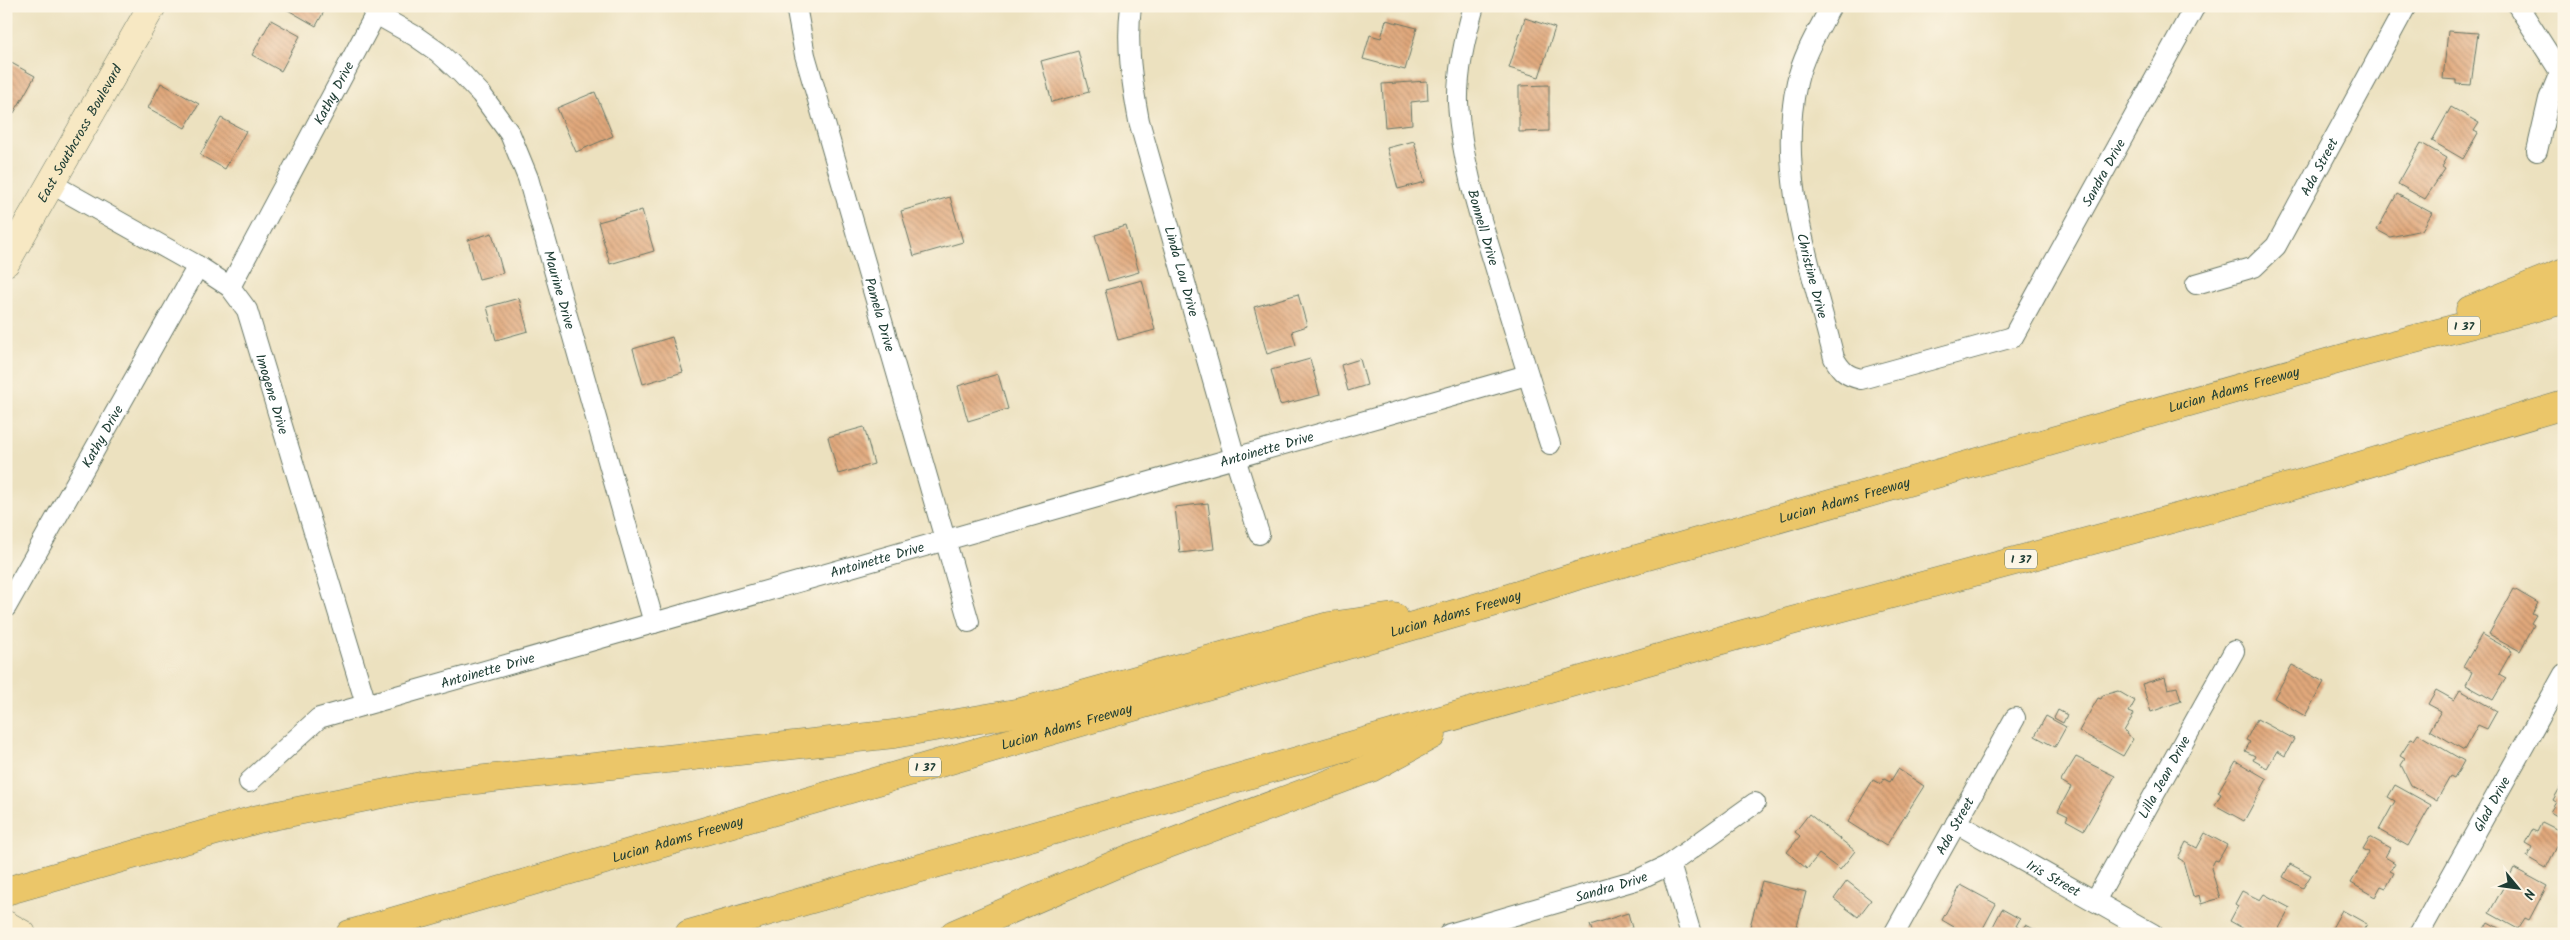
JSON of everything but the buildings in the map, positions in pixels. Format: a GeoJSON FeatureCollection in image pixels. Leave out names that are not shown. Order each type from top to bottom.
{"type":"FeatureCollection","features":[{"type":"Feature","properties":{"kind":"highway"},"geometry":{"type":"LineString","coordinates":[[2365,352],[2564,272]]}},
{"type":"Feature","properties":{"kind":"highway","name":"Lucian Adams Freeway"},"geometry":{"type":"LineString","coordinates":[[350,934],[1499,601],[1586,573],[2365,352],[2564,300]]}},
{"type":"Feature","properties":{"kind":"highway","name":"I 37"},"geometry":{"type":"LineString","coordinates":[[689,934],[1743,634],[2203,512],[2564,405]]}},
{"type":"Feature","properties":{"kind":"highway"},"geometry":{"type":"LineString","coordinates":[[6,891],[258,819],[421,786],[894,734],[1021,712],[1329,626],[1499,601]]}},
{"type":"Feature","properties":{"kind":"highway"},"geometry":{"type":"LineString","coordinates":[[954,934],[1128,859],[1371,768],[1478,710]]}},
{"type":"Feature","properties":{"kind":"main road","name":"East Southcross Boulevard"},"geometry":{"type":"LineString","coordinates":[[6,262],[152,6]]}},
{"type":"Feature","properties":{"kind":"main road"},"geometry":{"type":"LineString","coordinates":[[6,925],[22,934]]}},
{"type":"Feature","properties":{"kind":"street","name":"Pamela Drive"},"geometry":{"type":"LineString","coordinates":[[796,6],[805,54],[944,541],[969,622]]}},
{"type":"Feature","properties":{"kind":"street","name":"Linda Lou Drive"},"geometry":{"type":"LineString","coordinates":[[1131,6],[1132,86],[1139,121],[1235,458],[1259,534]]}},
{"type":"Feature","properties":{"kind":"street","name":"Bonnell Drive"},"geometry":{"type":"LineString","coordinates":[[1474,6],[1460,69],[1458,102],[1462,133],[1476,205],[1527,375],[1550,444]]}},
{"type":"Feature","properties":{"kind":"street","name":"Christine Drive"},"geometry":{"type":"LineString","coordinates":[[1831,6],[1811,43],[1797,82],[1790,154],[1793,194],[1834,358],[1841,370],[1849,377],[1861,379],[2013,337]]}},
{"type":"Feature","properties":{"kind":"street","name":"Sandra Drive"},"geometry":{"type":"LineString","coordinates":[[2013,337],[2195,6]]}},
{"type":"Feature","properties":{"kind":"street","name":"Ada Street"},"geometry":{"type":"LineString","coordinates":[[2196,284],[2254,267],[2276,246],[2406,6]]}},
{"type":"Feature","properties":{"kind":"street"},"geometry":{"type":"LineString","coordinates":[[2518,6],[2561,66],[2537,151]]}},
{"type":"Feature","properties":{"kind":"street","name":"Kathy Drive"},"geometry":{"type":"LineString","coordinates":[[230,287],[378,10]]}},
{"type":"Feature","properties":{"kind":"street","name":"Maurine Drive"},"geometry":{"type":"LineString","coordinates":[[378,10],[438,52],[481,94],[510,134],[528,178],[654,623]]}},
{"type":"Feature","properties":{"kind":"street","name":"Imogene Drive"},"geometry":{"type":"LineString","coordinates":[[52,184],[198,266],[230,287],[247,310],[366,704]]}},
{"type":"Feature","properties":{"kind":"street","name":"Kathy Drive"},"geometry":{"type":"LineString","coordinates":[[6,607],[198,266]]}},
{"type":"Feature","properties":{"kind":"street","name":"Antoinette Drive"},"geometry":{"type":"LineString","coordinates":[[249,782],[319,718],[1527,375]]}},
{"type":"Feature","properties":{"kind":"street","name":"Lilla Jean Drive"},"geometry":{"type":"LineString","coordinates":[[2095,901],[2234,650]]}},
{"type":"Feature","properties":{"kind":"street","name":"Glad Drive"},"geometry":{"type":"LineString","coordinates":[[2419,934],[2564,674]]}},
{"type":"Feature","properties":{"kind":"street","name":"Ada Street"},"geometry":{"type":"LineString","coordinates":[[1894,934],[2014,718]]}},
{"type":"Feature","properties":{"kind":"street","name":"Sandra Drive"},"geometry":{"type":"LineString","coordinates":[[1449,934],[1638,879],[1667,866],[1756,803]]}},
{"type":"Feature","properties":{"kind":"street","name":"Iris Street"},"geometry":{"type":"LineString","coordinates":[[1956,823],[2153,934]]}},
{"type":"Feature","properties":{"kind":"street"},"geometry":{"type":"LineString","coordinates":[[1667,866],[1672,871],[1691,934]]}}]}
